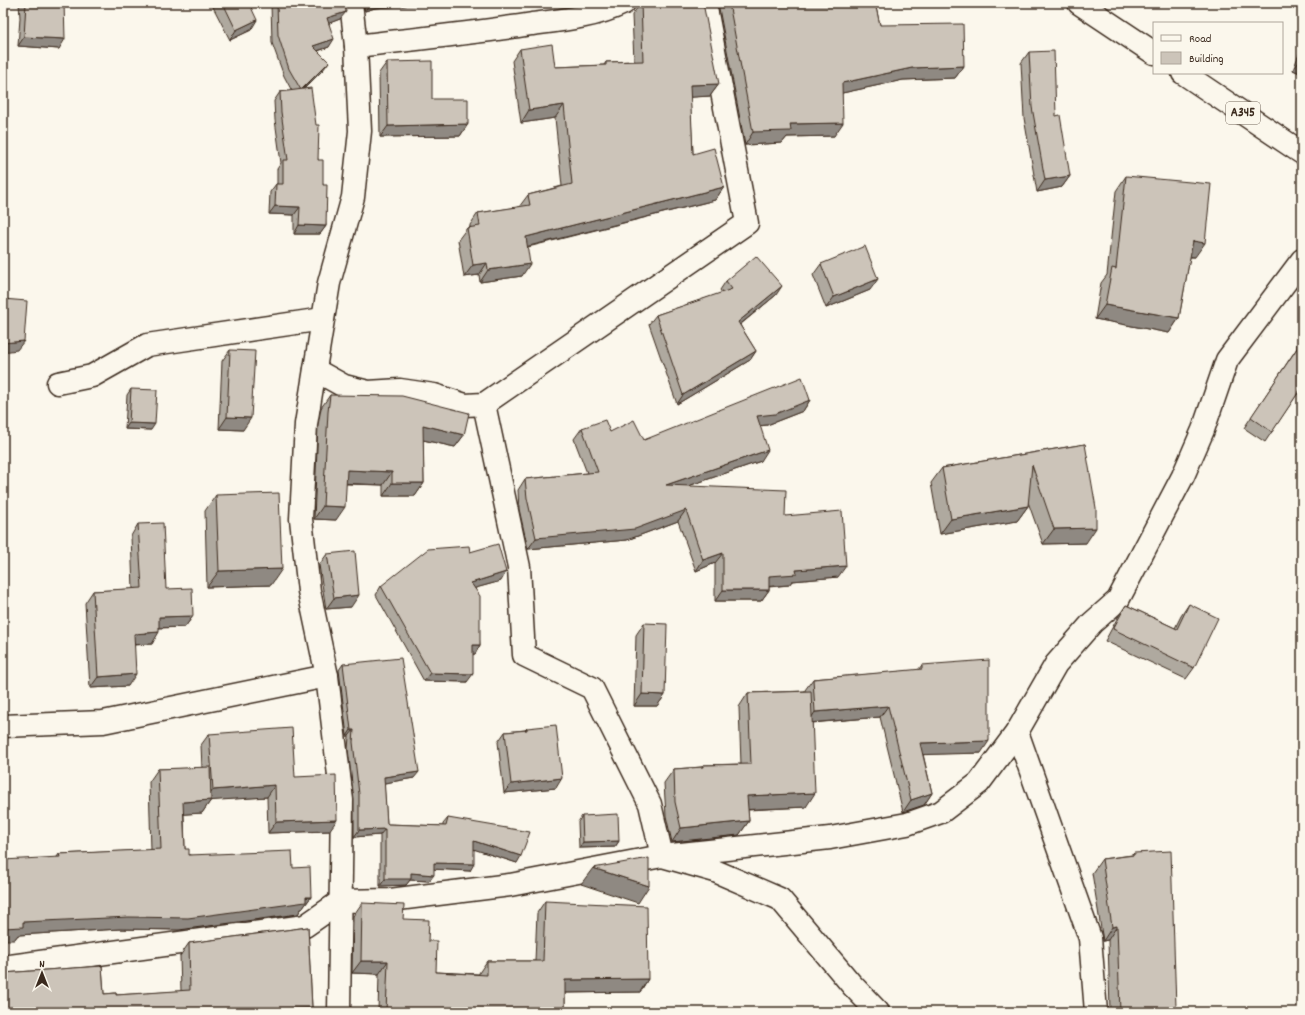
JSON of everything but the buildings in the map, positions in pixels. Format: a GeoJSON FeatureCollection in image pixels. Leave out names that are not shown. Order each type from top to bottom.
{"type":"FeatureCollection","features":[{"type":"Feature","properties":{"kind":"main road"},"geometry":{"type":"LineString","coordinates":[[339,1012],[342,800],[327,676],[309,591],[301,519],[306,424],[329,283],[353,197],[360,131],[356,46],[350,3]]}},
{"type":"Feature","properties":{"kind":"main road"},"geometry":{"type":"LineString","coordinates":[[356,46],[506,28],[586,16],[613,9],[624,3]]}},
{"type":"Feature","properties":{"kind":"main road"},"geometry":{"type":"LineString","coordinates":[[315,370],[344,386],[368,392],[400,390],[434,395],[465,405],[484,404],[747,223],[705,3]]}},
{"type":"Feature","properties":{"kind":"main road"},"geometry":{"type":"LineString","coordinates":[[1079,3],[1153,52]]}},
{"type":"Feature","properties":{"kind":"main road","name":"A345"},"geometry":{"type":"LineString","coordinates":[[1184,74],[1302,153]]}},
{"type":"Feature","properties":{"kind":"main road"},"geometry":{"type":"LineString","coordinates":[[3,967],[305,926],[341,901],[390,900],[510,885],[662,856],[830,838],[907,824],[941,812],[979,783],[1017,732],[1056,664],[1092,623],[1118,600],[1183,476],[1203,430],[1227,360],[1302,260]]}},
{"type":"Feature","properties":{"kind":"main road"},"geometry":{"type":"LineString","coordinates":[[58,383],[92,376],[147,345],[323,319]]}},
{"type":"Feature","properties":{"kind":"main road"},"geometry":{"type":"LineString","coordinates":[[484,404],[519,567],[524,656],[592,688],[650,804],[662,856]]}},
{"type":"Feature","properties":{"kind":"main road"},"geometry":{"type":"LineString","coordinates":[[3,726],[103,722],[327,676]]}},
{"type":"Feature","properties":{"kind":"main road"},"geometry":{"type":"LineString","coordinates":[[1017,732],[1090,938],[1096,1012]]}},
{"type":"Feature","properties":{"kind":"main road"},"geometry":{"type":"LineString","coordinates":[[662,856],[715,871],[780,899],[852,985],[878,1012]]}}]}
